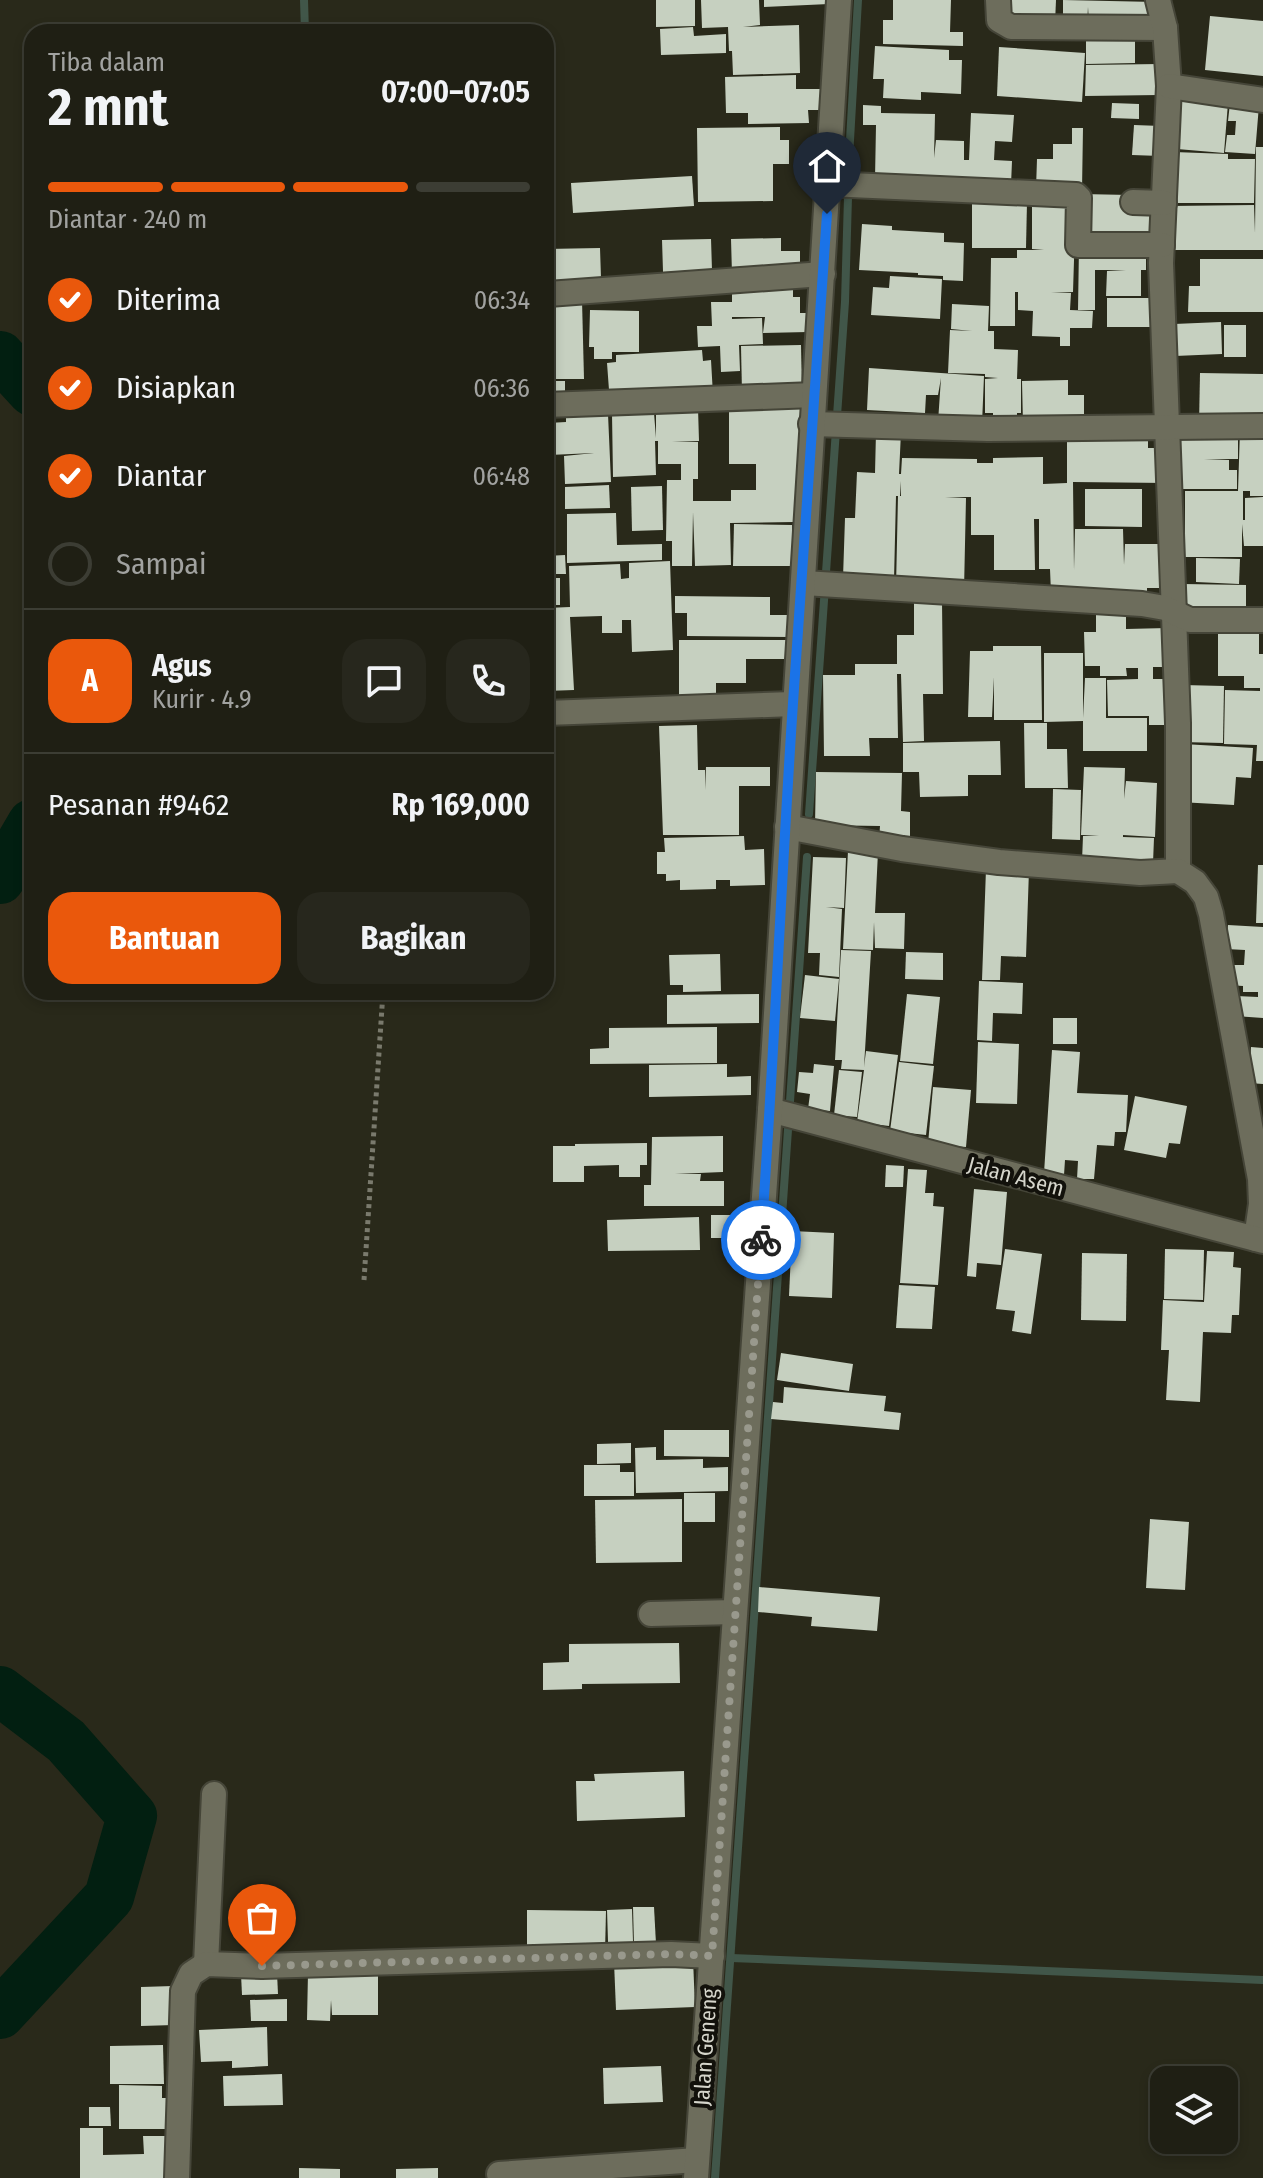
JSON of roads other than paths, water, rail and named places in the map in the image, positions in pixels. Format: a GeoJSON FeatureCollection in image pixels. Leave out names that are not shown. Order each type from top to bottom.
{"type":"FeatureCollection","features":[{"type":"Feature","properties":{"kind":"street","name":"Jalan Geneng"},"geometry":{"type":"LineString","coordinates":[[696,2169],[770,1110],[793,704],[820,585],[830,426],[814,395],[839,0]]}},
{"type":"Feature","properties":{"kind":"street"},"geometry":{"type":"LineString","coordinates":[[998,0],[999,20],[1011,27],[1165,28]]}},
{"type":"Feature","properties":{"kind":"street"},"geometry":{"type":"LineString","coordinates":[[1158,0],[1165,28],[1169,86],[1162,245],[1178,723],[1178,871]]}},
{"type":"Feature","properties":{"kind":"street"},"geometry":{"type":"LineString","coordinates":[[1169,86],[1263,100]]}},
{"type":"Feature","properties":{"kind":"street"},"geometry":{"type":"LineString","coordinates":[[828,184],[1076,195],[1079,198],[1078,254],[1162,245]]}},
{"type":"Feature","properties":{"kind":"street"},"geometry":{"type":"LineString","coordinates":[[1133,202],[1164,203]]}},
{"type":"Feature","properties":{"kind":"street"},"geometry":{"type":"LineString","coordinates":[[554,294],[823,274]]}},
{"type":"Feature","properties":{"kind":"street"},"geometry":{"type":"LineString","coordinates":[[554,405],[814,395]]}},
{"type":"Feature","properties":{"kind":"street"},"geometry":{"type":"LineString","coordinates":[[830,426],[988,429],[1263,426]]}},
{"type":"Feature","properties":{"kind":"street"},"geometry":{"type":"LineString","coordinates":[[820,585],[1142,604],[1174,612],[1190,620],[1263,620]]}},
{"type":"Feature","properties":{"kind":"street"},"geometry":{"type":"LineString","coordinates":[[554,713],[793,704]]}},
{"type":"Feature","properties":{"kind":"street"},"geometry":{"type":"LineString","coordinates":[[787,827],[902,849],[999,862],[1140,873],[1178,871],[1195,882],[1206,897],[1215,933],[1260,1179],[1260,1240]]}},
{"type":"Feature","properties":{"kind":"street","name":"Jalan Asem"},"geometry":{"type":"LineString","coordinates":[[770,1110],[1260,1240]]}},
{"type":"Feature","properties":{"kind":"street"},"geometry":{"type":"LineString","coordinates":[[651,1614],[735,1612]]}},
{"type":"Feature","properties":{"kind":"street"},"geometry":{"type":"LineString","coordinates":[[206,1964],[214,1794]]}},
{"type":"Feature","properties":{"kind":"street"},"geometry":{"type":"LineString","coordinates":[[177,2178],[183,1991],[191,1974],[206,1964],[262,1966],[671,1954],[712,1956]]}},
{"type":"Feature","properties":{"kind":"street"},"geometry":{"type":"LineString","coordinates":[[499,2174],[696,2169]]}},
{"type":"Feature","properties":{"kind":"waterway"},"geometry":{"type":"LineString","coordinates":[[304,0],[305,24]]}},
{"type":"Feature","properties":{"kind":"waterway"},"geometry":{"type":"LineString","coordinates":[[848,175],[858,0]]}},
{"type":"Feature","properties":{"kind":"waterway"},"geometry":{"type":"LineString","coordinates":[[809,814],[845,302],[848,197]]}},
{"type":"Feature","properties":{"kind":"waterway"},"geometry":{"type":"LineString","coordinates":[[0,356],[24,382]]}},
{"type":"Feature","properties":{"kind":"waterway"},"geometry":{"type":"LineString","coordinates":[[0,879],[24,838]]}},
{"type":"Feature","properties":{"kind":"waterway"},"geometry":{"type":"LineString","coordinates":[[715,2178],[807,857]]}},
{"type":"Feature","properties":{"kind":"waterway"},"geometry":{"type":"LineString","coordinates":[[0,1691],[66,1741],[132,1816],[109,1897],[0,2014]]}},
{"type":"Feature","properties":{"kind":"waterway"},"geometry":{"type":"LineString","coordinates":[[731,1958],[1263,1980]]}}]}
